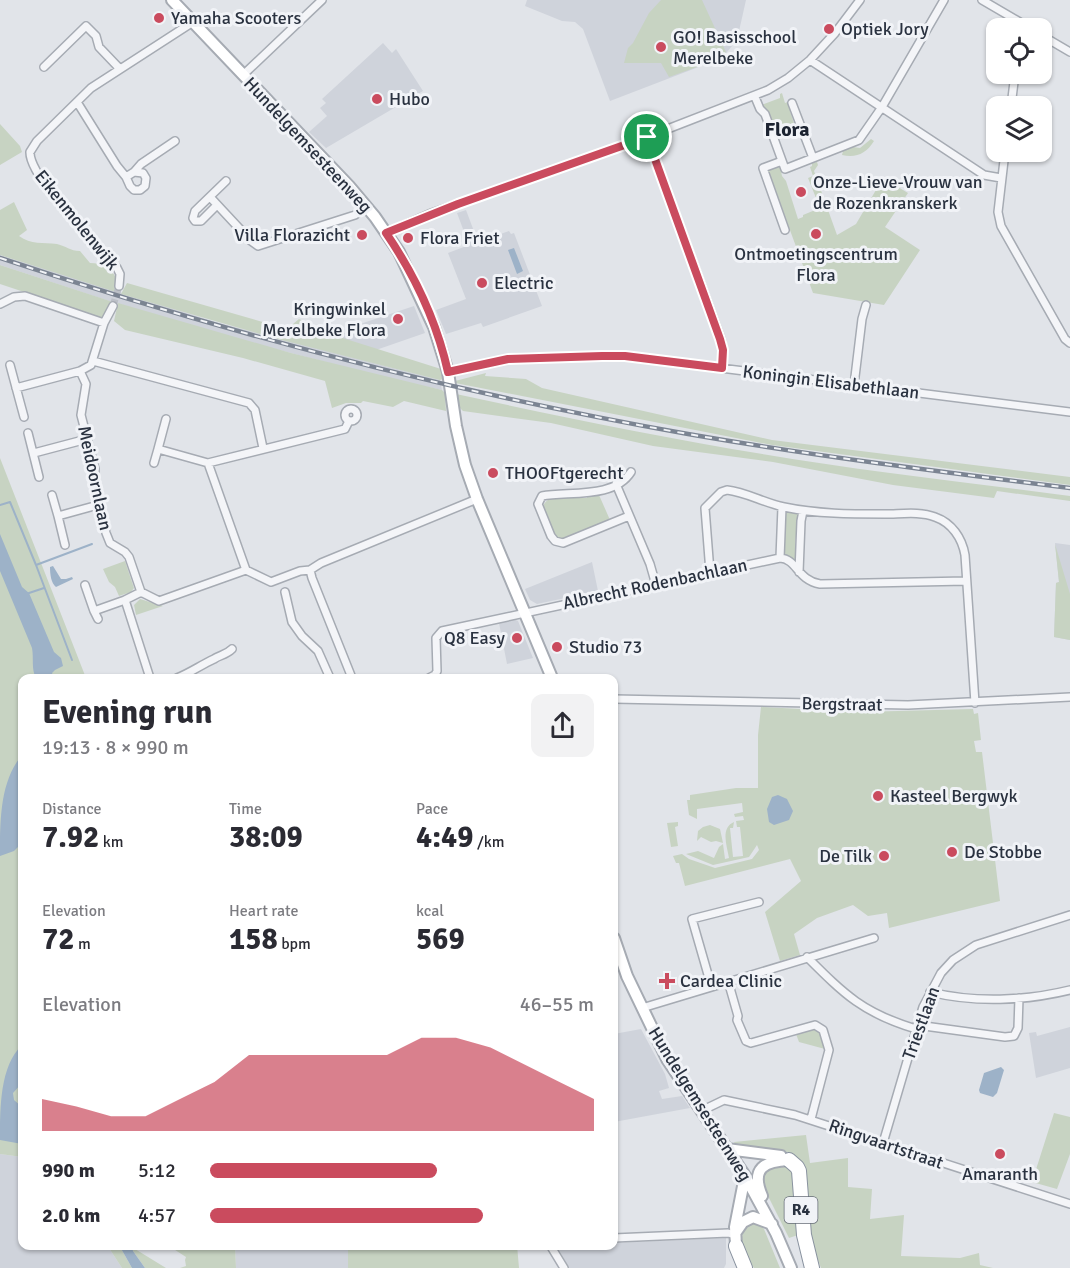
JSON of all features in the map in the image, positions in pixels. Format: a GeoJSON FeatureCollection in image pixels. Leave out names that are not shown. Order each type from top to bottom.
{"type":"FeatureCollection","features":[{"type":"Feature","properties":{"kind":"highway","name":"R4"},"geometry":{"type":"LineString","coordinates":[[789,1160],[799,1171],[804,1236],[813,1266]]}},
{"type":"Feature","properties":{"kind":"highway"},"geometry":{"type":"LineString","coordinates":[[733,1268],[735,1240]]}},
{"type":"Feature","properties":{"kind":"highway"},"geometry":{"type":"LineString","coordinates":[[735,1240],[745,1268]]}},
{"type":"Feature","properties":{"kind":"main road","name":"Hundelgemsesteenweg"},"geometry":{"type":"LineString","coordinates":[[172,0],[367,206],[410,274],[435,327],[448,372],[459,439],[477,499],[550,674]]}},
{"type":"Feature","properties":{"kind":"main road","name":"Hundelgemsesteenweg"},"geometry":{"type":"LineString","coordinates":[[618,948],[642,1008],[667,1059],[745,1176],[772,1224],[791,1268]]}},
{"type":"Feature","properties":{"kind":"main road"},"geometry":{"type":"LineString","coordinates":[[727,1149],[778,1155],[789,1160]]}},
{"type":"Feature","properties":{"kind":"main road","name":"R4"},"geometry":{"type":"LineString","coordinates":[[764,1209],[764,1200],[758,1186],[760,1172],[772,1160],[789,1160]]}},
{"type":"Feature","properties":{"kind":"main road"},"geometry":{"type":"LineString","coordinates":[[735,1240],[745,1176]]}},
{"type":"Feature","properties":{"kind":"main road"},"geometry":{"type":"LineString","coordinates":[[735,1240],[748,1219],[757,1218],[772,1224]]}},
{"type":"Feature","properties":{"kind":"street"},"geometry":{"type":"LineString","coordinates":[[243,75],[322,0]]}},
{"type":"Feature","properties":{"kind":"street"},"geometry":{"type":"LineString","coordinates":[[386,233],[458,204],[754,97],[788,78],[810,60],[835,33],[860,0]]}},
{"type":"Feature","properties":{"kind":"street"},"geometry":{"type":"LineString","coordinates":[[754,97],[765,114],[785,169],[859,140],[882,107],[944,0]]}},
{"type":"Feature","properties":{"kind":"street"},"geometry":{"type":"LineString","coordinates":[[982,0],[1011,18]]}},
{"type":"Feature","properties":{"kind":"street","name":"Eikenmolenwijk"},"geometry":{"type":"LineString","coordinates":[[119,286],[120,275],[117,268],[63,208],[33,166],[30,157],[35,143],[92,88],[193,22]]}},
{"type":"Feature","properties":{"kind":"street"},"geometry":{"type":"LineString","coordinates":[[44,67],[86,26],[96,36],[99,48],[120,69]]}},
{"type":"Feature","properties":{"kind":"street"},"geometry":{"type":"LineString","coordinates":[[1052,41],[1070,52]]}},
{"type":"Feature","properties":{"kind":"street"},"geometry":{"type":"LineString","coordinates":[[810,60],[984,175],[1001,178]]}},
{"type":"Feature","properties":{"kind":"street"},"geometry":{"type":"LineString","coordinates":[[77,102],[132,188],[137,190],[143,188],[146,183],[145,175],[134,172]]}},
{"type":"Feature","properties":{"kind":"street"},"geometry":{"type":"LineString","coordinates":[[792,103],[815,158]]}},
{"type":"Feature","properties":{"kind":"street"},"geometry":{"type":"LineString","coordinates":[[647,137],[720,339],[723,350],[722,368]]}},
{"type":"Feature","properties":{"kind":"street"},"geometry":{"type":"LineString","coordinates":[[126,177],[175,141]]}},
{"type":"Feature","properties":{"kind":"street"},"geometry":{"type":"LineString","coordinates":[[782,161],[763,168],[785,230]]}},
{"type":"Feature","properties":{"kind":"street"},"geometry":{"type":"LineString","coordinates":[[1003,162],[998,212],[1001,226],[1065,339],[1070,343]]}},
{"type":"Feature","properties":{"kind":"street"},"geometry":{"type":"LineString","coordinates":[[217,205],[201,221],[194,219],[194,213],[226,181]]}},
{"type":"Feature","properties":{"kind":"street"},"geometry":{"type":"LineString","coordinates":[[210,197],[251,242],[261,246],[355,214],[367,206]]}},
{"type":"Feature","properties":{"kind":"street"},"geometry":{"type":"LineString","coordinates":[[0,304],[14,297],[25,296],[104,323],[113,306]]}},
{"type":"Feature","properties":{"kind":"street"},"geometry":{"type":"LineString","coordinates":[[854,385],[862,319],[866,305]]}},
{"type":"Feature","properties":{"kind":"street","name":"Meidoornlaan"},"geometry":{"type":"LineString","coordinates":[[104,323],[86,384],[81,410],[95,469],[94,486],[108,540],[129,557],[141,592]]}},
{"type":"Feature","properties":{"kind":"street","name":"Koningin Elisabethlaan"},"geometry":{"type":"LineString","coordinates":[[448,372],[529,357],[625,356],[1070,412]]}},
{"type":"Feature","properties":{"kind":"street"},"geometry":{"type":"LineString","coordinates":[[16,388],[80,371],[92,363],[249,403],[255,410],[263,448]]}},
{"type":"Feature","properties":{"kind":"street"},"geometry":{"type":"LineString","coordinates":[[10,365],[24,417]]}},
{"type":"Feature","properties":{"kind":"street"},"geometry":{"type":"LineString","coordinates":[[80,371],[86,384]]}},
{"type":"Feature","properties":{"kind":"street"},"geometry":{"type":"LineString","coordinates":[[154,463],[166,419]]}},
{"type":"Feature","properties":{"kind":"street"},"geometry":{"type":"LineString","coordinates":[[158,449],[208,463],[345,429],[349,421]]}},
{"type":"Feature","properties":{"kind":"street"},"geometry":{"type":"LineString","coordinates":[[28,433],[39,477]]}},
{"type":"Feature","properties":{"kind":"street"},"geometry":{"type":"LineString","coordinates":[[33,453],[87,439]]}},
{"type":"Feature","properties":{"kind":"street"},"geometry":{"type":"LineString","coordinates":[[208,463],[246,570],[271,582],[300,571],[310,570],[321,563],[477,499]]}},
{"type":"Feature","properties":{"kind":"street"},"geometry":{"type":"LineString","coordinates":[[629,516],[563,543],[555,541],[551,536],[537,504],[542,496],[591,494],[625,480],[630,472]]}},
{"type":"Feature","properties":{"kind":"street"},"geometry":{"type":"LineString","coordinates":[[616,484],[650,564],[656,585]]}},
{"type":"Feature","properties":{"kind":"street"},"geometry":{"type":"LineString","coordinates":[[710,572],[704,513],[707,504],[721,492],[727,490],[803,511],[837,514],[919,513],[936,517],[952,527],[963,544],[975,703]]}},
{"type":"Feature","properties":{"kind":"street"},"geometry":{"type":"LineString","coordinates":[[52,495],[65,545]]}},
{"type":"Feature","properties":{"kind":"street"},"geometry":{"type":"LineString","coordinates":[[58,516],[98,505]]}},
{"type":"Feature","properties":{"kind":"street"},"geometry":{"type":"LineString","coordinates":[[782,507],[783,558],[807,580],[820,584],[966,581]]}},
{"type":"Feature","properties":{"kind":"street"},"geometry":{"type":"LineString","coordinates":[[799,572],[803,511]]}},
{"type":"Feature","properties":{"kind":"street","name":"Albrecht Rodenbachlaan"},"geometry":{"type":"LineString","coordinates":[[435,674],[436,638],[442,631],[783,558]]}},
{"type":"Feature","properties":{"kind":"street"},"geometry":{"type":"LineString","coordinates":[[94,610],[141,592],[155,600],[164,600],[246,570]]}},
{"type":"Feature","properties":{"kind":"street"},"geometry":{"type":"LineString","coordinates":[[310,570],[350,674]]}},
{"type":"Feature","properties":{"kind":"street"},"geometry":{"type":"LineString","coordinates":[[85,585],[98,619]]}},
{"type":"Feature","properties":{"kind":"street"},"geometry":{"type":"LineString","coordinates":[[285,592],[292,622],[302,636],[318,651],[328,674]]}},
{"type":"Feature","properties":{"kind":"street"},"geometry":{"type":"LineString","coordinates":[[125,600],[149,674]]}},
{"type":"Feature","properties":{"kind":"street"},"geometry":{"type":"LineString","coordinates":[[186,674],[214,658],[226,655],[232,649]]}},
{"type":"Feature","properties":{"kind":"street","name":"Bergstraat"},"geometry":{"type":"LineString","coordinates":[[618,699],[908,705],[1070,697]]}},
{"type":"Feature","properties":{"kind":"street"},"geometry":{"type":"LineString","coordinates":[[711,986],[693,919],[759,902]]}},
{"type":"Feature","properties":{"kind":"street","name":"Triestlaan"},"geometry":{"type":"LineString","coordinates":[[883,1143],[917,1027],[930,993],[941,973],[953,960],[985,941],[1070,915]]}},
{"type":"Feature","properties":{"kind":"street"},"geometry":{"type":"LineString","coordinates":[[642,1008],[874,938]]}},
{"type":"Feature","properties":{"kind":"street"},"geometry":{"type":"LineString","coordinates":[[807,957],[866,1010],[880,1017],[917,1027],[1005,1037],[1014,1036],[1018,1028],[1019,998]]}},
{"type":"Feature","properties":{"kind":"street"},"geometry":{"type":"LineString","coordinates":[[728,981],[738,1016],[737,1020],[746,1041],[751,1043],[815,1025],[823,1030],[829,1050],[811,1119]]}},
{"type":"Feature","properties":{"kind":"street"},"geometry":{"type":"LineString","coordinates":[[930,993],[984,999],[1019,998],[1070,990]]}},
{"type":"Feature","properties":{"kind":"street","name":"Ringvaartstraat"},"geometry":{"type":"LineString","coordinates":[[701,1111],[720,1101],[728,1100],[811,1119],[1070,1204]]}},
{"type":"Feature","properties":{"kind":"street"},"geometry":{"type":"LineString","coordinates":[[618,1238],[728,1233],[735,1240]]}},
{"type":"Feature","properties":{"kind":"street"},"geometry":{"type":"LineString","coordinates":[[553,1250],[564,1268]]}},
{"type":"Feature","properties":{"kind":"shaded area","name":"GO! Basisschool Merelbeke"},"geometry":{"type":"Polygon","coordinates":[[[527,0],[746,0],[737,40],[722,58],[610,101],[583,29],[575,22],[562,21],[525,6],[527,0]]]}},
{"type":"Feature","properties":{"kind":"shaded area"},"geometry":{"type":"Polygon","coordinates":[[[383,43],[392,53],[396,49],[423,91],[326,148],[309,132],[327,116],[320,108],[326,103],[322,99],[383,43]]]}},
{"type":"Feature","properties":{"kind":"shaded area"},"geometry":{"type":"Polygon","coordinates":[[[466,210],[478,242],[509,231],[511,234],[514,233],[542,306],[483,327],[481,323],[446,334],[436,310],[466,299],[448,253],[469,245],[457,213],[466,210]]]}},
{"type":"Feature","properties":{"kind":"shaded area"},"geometry":{"type":"Polygon","coordinates":[[[0,255],[219,323],[440,380],[442,390],[252,343],[106,300],[0,265],[0,255]]]}},
{"type":"Feature","properties":{"kind":"shaded area"},"geometry":{"type":"Polygon","coordinates":[[[414,306],[425,333],[376,350],[330,334],[414,306]]]}},
{"type":"Feature","properties":{"kind":"shaded area"},"geometry":{"type":"Polygon","coordinates":[[[1055,543],[1070,545],[1070,640],[1054,637],[1056,583],[1059,582],[1055,543]]]}},
{"type":"Feature","properties":{"kind":"shaded area"},"geometry":{"type":"Polygon","coordinates":[[[592,562],[598,591],[537,604],[530,600],[525,589],[592,562]]]}},
{"type":"Feature","properties":{"kind":"shaded area"},"geometry":{"type":"Polygon","coordinates":[[[514,619],[518,621],[533,658],[507,664],[499,623],[514,619]]]}},
{"type":"Feature","properties":{"kind":"shaded area"},"geometry":{"type":"Polygon","coordinates":[[[1070,1027],[1070,1068],[1036,1078],[1029,1033],[1036,1032],[1037,1036],[1070,1027]]]}},
{"type":"Feature","properties":{"kind":"shaded area"},"geometry":{"type":"Polygon","coordinates":[[[641,1029],[665,1074],[669,1088],[659,1091],[662,1099],[682,1096],[690,1108],[618,1121],[618,1033],[641,1029]]]}},
{"type":"Feature","properties":{"kind":"shaded area"},"geometry":{"type":"Polygon","coordinates":[[[0,1154],[18,1156],[18,1250],[110,1250],[122,1268],[0,1268],[0,1154]]]}},
{"type":"Feature","properties":{"kind":"shaded area"},"geometry":{"type":"Polygon","coordinates":[[[726,1238],[726,1264],[724,1268],[569,1268],[559,1250],[618,1250],[618,1243],[726,1238]]]}},
{"type":"Feature","properties":{"kind":"shaded area"},"geometry":{"type":"Polygon","coordinates":[[[235,1250],[348,1250],[348,1268],[236,1268],[235,1250]]]}},
{"type":"Feature","properties":{"kind":"green space"},"geometry":{"type":"Polygon","coordinates":[[[661,0],[702,0],[726,52],[722,58],[669,77],[661,63],[624,63],[628,48],[649,13],[661,0]]]}},
{"type":"Feature","properties":{"kind":"green space"},"geometry":{"type":"Polygon","coordinates":[[[782,93],[785,103],[790,101],[794,123],[774,131],[761,105],[780,98],[782,93]]]}},
{"type":"Feature","properties":{"kind":"green space"},"geometry":{"type":"Polygon","coordinates":[[[0,124],[20,146],[22,152],[0,165],[0,124]]]}},
{"type":"Feature","properties":{"kind":"green space"},"geometry":{"type":"Polygon","coordinates":[[[871,139],[874,141],[864,152],[852,156],[842,155],[843,151],[853,147],[860,148],[871,139]]]}},
{"type":"Feature","properties":{"kind":"green space"},"geometry":{"type":"Polygon","coordinates":[[[817,162],[818,165],[814,171],[837,235],[856,224],[883,178],[908,193],[885,227],[920,250],[884,305],[813,293],[768,170],[780,166],[798,219],[820,208],[808,178],[813,176],[810,167],[812,163],[817,162]]]}},
{"type":"Feature","properties":{"kind":"green space"},"geometry":{"type":"Polygon","coordinates":[[[14,202],[27,230],[19,236],[33,242],[57,244],[80,251],[90,263],[99,264],[110,270],[118,282],[116,292],[0,255],[0,210],[14,202]]]}},
{"type":"Feature","properties":{"kind":"green space"},"geometry":{"type":"Polygon","coordinates":[[[0,265],[113,302],[105,319],[0,284],[0,265]]]}},
{"type":"Feature","properties":{"kind":"green space"},"geometry":{"type":"Polygon","coordinates":[[[127,283],[287,329],[299,319],[330,334],[441,369],[443,379],[274,338],[121,294],[127,283]]]}},
{"type":"Feature","properties":{"kind":"green space"},"geometry":{"type":"Polygon","coordinates":[[[118,303],[291,353],[442,390],[445,393],[446,411],[404,401],[393,407],[363,401],[332,408],[325,381],[243,358],[125,330],[114,321],[118,303]]]}},
{"type":"Feature","properties":{"kind":"green space"},"geometry":{"type":"Polygon","coordinates":[[[486,373],[485,376],[526,379],[542,388],[772,440],[1070,477],[1070,485],[772,445],[455,383],[455,381],[486,373]]]}},
{"type":"Feature","properties":{"kind":"green space"},"geometry":{"type":"Polygon","coordinates":[[[456,394],[726,448],[912,476],[1070,496],[1070,501],[997,491],[994,498],[893,485],[773,462],[653,446],[551,423],[463,411],[458,406],[456,394]]]}},
{"type":"Feature","properties":{"kind":"green space"},"geometry":{"type":"Polygon","coordinates":[[[0,458],[84,674],[18,674],[18,1156],[0,1154],[0,458]]]}},
{"type":"Feature","properties":{"kind":"green space"},"geometry":{"type":"Polygon","coordinates":[[[599,495],[610,520],[562,540],[555,537],[542,508],[548,500],[560,496],[587,498],[587,496],[599,495]]]}},
{"type":"Feature","properties":{"kind":"green space"},"geometry":{"type":"Polygon","coordinates":[[[788,511],[800,514],[795,543],[798,559],[794,563],[783,553],[784,515],[788,511]]]}},
{"type":"Feature","properties":{"kind":"green space"},"geometry":{"type":"Polygon","coordinates":[[[1055,544],[1070,594],[1070,640],[1054,637],[1056,583],[1059,582],[1055,544]]]}},
{"type":"Feature","properties":{"kind":"green space"},"geometry":{"type":"Polygon","coordinates":[[[125,561],[134,588],[131,592],[119,596],[103,569],[125,561]]]}},
{"type":"Feature","properties":{"kind":"green space"},"geometry":{"type":"Polygon","coordinates":[[[140,599],[163,606],[136,615],[134,605],[140,599]]]}},
{"type":"Feature","properties":{"kind":"green space"},"geometry":{"type":"Polygon","coordinates":[[[761,707],[860,712],[973,709],[974,714],[978,713],[981,740],[974,741],[976,752],[982,752],[1000,901],[889,928],[887,913],[868,916],[853,905],[817,918],[794,934],[800,955],[780,961],[765,912],[801,881],[790,859],[685,886],[679,863],[676,863],[673,856],[682,854],[689,859],[715,868],[752,859],[759,850],[757,845],[749,857],[713,865],[686,854],[698,851],[714,858],[723,844],[725,859],[729,858],[726,833],[727,828],[734,822],[733,828],[730,828],[733,857],[743,856],[740,827],[737,827],[736,821],[744,820],[743,816],[735,817],[734,814],[743,812],[742,803],[697,809],[697,819],[689,815],[687,800],[690,800],[690,795],[736,788],[758,788],[758,735],[761,707]]]}},
{"type":"Feature","properties":{"kind":"green space"},"geometry":{"type":"Polygon","coordinates":[[[678,822],[678,826],[675,827],[678,846],[671,847],[667,823],[678,822]]]}},
{"type":"Feature","properties":{"kind":"green space"},"geometry":{"type":"Polygon","coordinates":[[[710,825],[720,829],[723,843],[711,842],[701,837],[697,841],[698,831],[710,825]]]}},
{"type":"Feature","properties":{"kind":"green space"},"geometry":{"type":"Polygon","coordinates":[[[814,1029],[820,1032],[825,1049],[799,1042],[796,1034],[814,1029]]]}},
{"type":"Feature","properties":{"kind":"green space"},"geometry":{"type":"Polygon","coordinates":[[[1054,1113],[1070,1117],[1070,1154],[1057,1189],[1032,1182],[1054,1113]]]}},
{"type":"Feature","properties":{"kind":"green space"},"geometry":{"type":"Polygon","coordinates":[[[806,1135],[810,1163],[848,1158],[848,1187],[872,1189],[870,1219],[904,1215],[901,1256],[960,1258],[979,1253],[980,1265],[993,1268],[821,1268],[811,1241],[807,1180],[803,1164],[788,1152],[737,1147],[734,1142],[806,1135]]]}},
{"type":"Feature","properties":{"kind":"green space"},"geometry":{"type":"Polygon","coordinates":[[[783,1165],[793,1173],[798,1235],[789,1238],[764,1184],[766,1172],[769,1169],[783,1165]]]}},
{"type":"Feature","properties":{"kind":"green space"},"geometry":{"type":"Polygon","coordinates":[[[755,1223],[764,1229],[780,1268],[754,1268],[747,1257],[742,1237],[748,1227],[755,1223]]]}},
{"type":"Feature","properties":{"kind":"green space"},"geometry":{"type":"Polygon","coordinates":[[[110,1250],[122,1250],[132,1268],[122,1268],[110,1250]]]}},
{"type":"Feature","properties":{"kind":"green space"},"geometry":{"type":"Polygon","coordinates":[[[137,1250],[166,1268],[145,1268],[133,1251],[137,1250]]]}},
{"type":"Feature","properties":{"kind":"green space"},"geometry":{"type":"Polygon","coordinates":[[[175,1250],[235,1250],[236,1268],[180,1268],[186,1266],[186,1257],[175,1250]]]}},
{"type":"Feature","properties":{"kind":"green space"},"geometry":{"type":"Polygon","coordinates":[[[348,1250],[517,1250],[519,1268],[348,1268],[348,1250]]]}},
{"type":"Feature","properties":{"kind":"water"},"geometry":{"type":"Polygon","coordinates":[[[514,248],[523,271],[517,274],[508,250],[514,248]]]}},
{"type":"Feature","properties":{"kind":"water"},"geometry":{"type":"Polygon","coordinates":[[[0,534],[22,587],[29,593],[54,652],[61,658],[63,666],[52,674],[34,674],[32,648],[0,571],[0,534]]]}},
{"type":"Feature","properties":{"kind":"water"},"geometry":{"type":"Polygon","coordinates":[[[53,566],[61,579],[72,577],[73,579],[56,587],[51,575],[50,567],[53,566]]]}},
{"type":"Feature","properties":{"kind":"water"},"geometry":{"type":"Polygon","coordinates":[[[18,761],[18,847],[0,856],[1,815],[5,789],[18,761]]]}},
{"type":"Feature","properties":{"kind":"water"},"geometry":{"type":"Polygon","coordinates":[[[778,795],[787,799],[793,811],[789,820],[774,825],[769,822],[767,809],[772,797],[778,795]]]}},
{"type":"Feature","properties":{"kind":"water"},"geometry":{"type":"Polygon","coordinates":[[[18,1050],[18,1087],[13,1093],[14,1100],[18,1104],[18,1143],[0,1140],[1,1101],[5,1076],[18,1050]]]}},
{"type":"Feature","properties":{"kind":"water"},"geometry":{"type":"Polygon","coordinates":[[[1001,1067],[1004,1070],[997,1093],[993,1097],[980,1093],[984,1073],[1001,1067]]]}},
{"type":"Feature","properties":{"kind":"water"},"geometry":{"type":"Polygon","coordinates":[[[122,1250],[133,1250],[145,1268],[132,1268],[122,1250]]]}},
{"type":"Feature","properties":{"kind":"waterway"},"geometry":{"type":"LineString","coordinates":[[0,505],[10,502],[72,660]]}},
{"type":"Feature","properties":{"kind":"waterway"},"geometry":{"type":"LineString","coordinates":[[36,565],[92,544]]}},
{"type":"Feature","properties":{"kind":"waterway"},"geometry":{"type":"LineString","coordinates":[[29,593],[44,588]]}},
{"type":"Feature","properties":{"kind":"tunnel"},"geometry":{"type":"LineString","coordinates":[[113,306],[119,286]]}},
{"type":"Feature","properties":{"kind":"railway"},"geometry":{"type":"LineString","coordinates":[[0,258],[255,336],[514,400],[736,442],[1070,488]]}},
{"type":"Feature","properties":{"kind":"place","name":"Yamaha Scooters"},"geometry":{"type":"Point","coordinates":[159,18]}},
{"type":"Feature","properties":{"kind":"place","name":"Optiek Jory"},"geometry":{"type":"Point","coordinates":[829,29]}},
{"type":"Feature","properties":{"kind":"place","name":"GO! Basisschool Merelbeke"},"geometry":{"type":"Point","coordinates":[661,47]}},
{"type":"Feature","properties":{"kind":"place","name":"Hubo"},"geometry":{"type":"Point","coordinates":[377,99]}},
{"type":"Feature","properties":{"kind":"place","name":"Onze-Lieve-Vrouw van de Rozenkranskerk"},"geometry":{"type":"Point","coordinates":[801,192]}},
{"type":"Feature","properties":{"kind":"place","name":"Ontmoetingscentrum Flora"},"geometry":{"type":"Point","coordinates":[816,234]}},
{"type":"Feature","properties":{"kind":"place","name":"Villa Florazicht"},"geometry":{"type":"Point","coordinates":[362,235]}},
{"type":"Feature","properties":{"kind":"place","name":"Flora Friet"},"geometry":{"type":"Point","coordinates":[408,238]}},
{"type":"Feature","properties":{"kind":"place","name":"Electric"},"geometry":{"type":"Point","coordinates":[482,283]}},
{"type":"Feature","properties":{"kind":"place","name":"Kringwinkel Merelbeke Flora"},"geometry":{"type":"Point","coordinates":[398,319]}},
{"type":"Feature","properties":{"kind":"place","name":"THOOFtgerecht"},"geometry":{"type":"Point","coordinates":[493,473]}},
{"type":"Feature","properties":{"kind":"place","name":"Q8 Easy"},"geometry":{"type":"Point","coordinates":[517,638]}},
{"type":"Feature","properties":{"kind":"place","name":"Studio 73"},"geometry":{"type":"Point","coordinates":[557,647]}},
{"type":"Feature","properties":{"kind":"place","name":"Kasteel Bergwyk"},"geometry":{"type":"Point","coordinates":[878,796]}},
{"type":"Feature","properties":{"kind":"place","name":"De Stobbe"},"geometry":{"type":"Point","coordinates":[952,852]}},
{"type":"Feature","properties":{"kind":"place","name":"De Tilk"},"geometry":{"type":"Point","coordinates":[884,856]}},
{"type":"Feature","properties":{"kind":"place","name":"Cardea Clinic"},"geometry":{"type":"Point","coordinates":[667,981]}},
{"type":"Feature","properties":{"kind":"place","name":"Amaranth"},"geometry":{"type":"Point","coordinates":[1000,1154]}},
{"type":"Feature","properties":{"kind":"district","name":"Flora"},"geometry":{"type":"Point","coordinates":[787,129]}},
{"type":"Feature","properties":{"kind":"route"},"geometry":{"type":"LineString","coordinates":[[647,137],[720,339],[723,350],[722,368],[625,356],[529,357],[508,359],[448,372],[435,327],[399,252],[386,233],[458,204],[647,137]]}}]}
